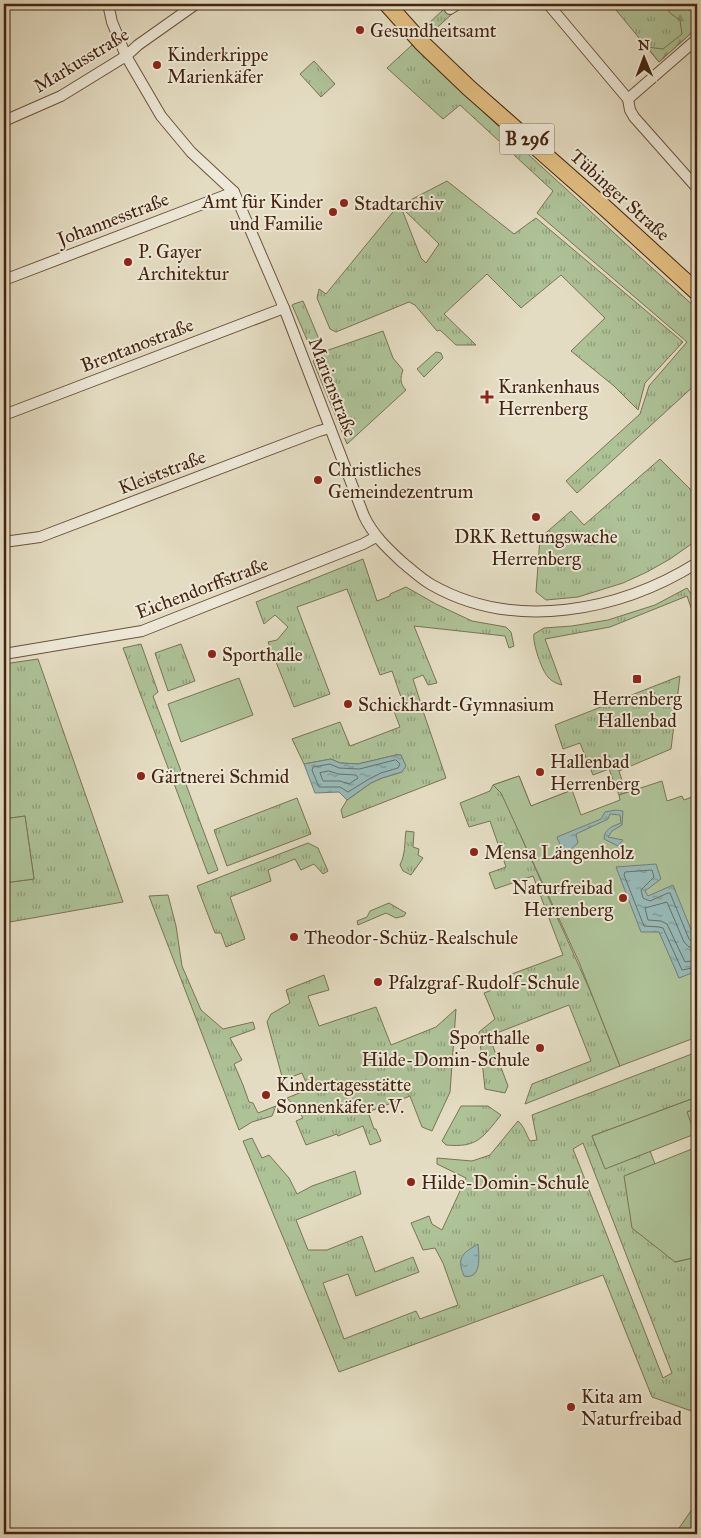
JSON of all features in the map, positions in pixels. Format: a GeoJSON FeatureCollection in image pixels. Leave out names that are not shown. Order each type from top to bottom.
{"type":"FeatureCollection","features":[{"type":"Feature","properties":{"kind":"main road","name":"Tübinger Straße"},"geometry":{"type":"LineString","coordinates":[[387,4],[422,44],[469,88],[609,211],[697,292]]}},
{"type":"Feature","properties":{"kind":"street","name":"Marienstraße"},"geometry":{"type":"LineString","coordinates":[[108,4],[112,22],[126,56],[162,116],[191,152],[234,192],[284,308],[364,516],[376,536],[414,572],[431,585],[451,595],[472,602],[494,608],[520,611],[556,611],[612,601],[646,589],[697,563]]}},
{"type":"Feature","properties":{"kind":"street","name":"Markusstraße"},"geometry":{"type":"LineString","coordinates":[[4,121],[62,96],[126,56],[196,4]]}},
{"type":"Feature","properties":{"kind":"street"},"geometry":{"type":"LineString","coordinates":[[548,4],[628,99],[630,110],[634,117],[697,188]]}},
{"type":"Feature","properties":{"kind":"street"},"geometry":{"type":"LineString","coordinates":[[628,99],[697,39]]}},
{"type":"Feature","properties":{"kind":"street","name":"Johannesstraße"},"geometry":{"type":"LineString","coordinates":[[4,280],[234,192]]}},
{"type":"Feature","properties":{"kind":"street","name":"Brentanostraße"},"geometry":{"type":"LineString","coordinates":[[4,415],[284,308]]}},
{"type":"Feature","properties":{"kind":"street","name":"Kleiststraße"},"geometry":{"type":"LineString","coordinates":[[4,542],[40,537],[330,428]]}},
{"type":"Feature","properties":{"kind":"street","name":"Eichendorffstraße"},"geometry":{"type":"LineString","coordinates":[[4,654],[142,631],[363,544],[376,536]]}},
{"type":"Feature","properties":{"kind":"green space"},"geometry":{"type":"Polygon","coordinates":[[[611,4],[691,4],[697,7],[697,28],[659,62],[611,4]]]}},
{"type":"Feature","properties":{"kind":"green space"},"geometry":{"type":"Polygon","coordinates":[[[665,4],[682,7],[695,13],[697,15],[697,28],[659,62],[647,47],[663,49],[682,34],[680,20],[670,13],[665,4]]]}},
{"type":"Feature","properties":{"kind":"green space"},"geometry":{"type":"Polygon","coordinates":[[[446,7],[452,14],[431,33],[425,27],[446,7]]]}},
{"type":"Feature","properties":{"kind":"green space"},"geometry":{"type":"Polygon","coordinates":[[[412,45],[697,309],[697,383],[577,493],[566,481],[640,414],[649,386],[687,342],[537,213],[553,191],[460,105],[443,119],[387,68],[412,45]]]}},
{"type":"Feature","properties":{"kind":"green space"},"geometry":{"type":"Polygon","coordinates":[[[314,61],[335,84],[321,97],[300,74],[314,61]]]}},
{"type":"Feature","properties":{"kind":"green space"},"geometry":{"type":"Polygon","coordinates":[[[447,181],[514,234],[536,218],[683,342],[645,383],[638,410],[614,386],[571,351],[605,318],[561,275],[521,308],[487,274],[444,314],[476,345],[456,345],[440,330],[437,331],[415,305],[409,302],[336,332],[330,329],[317,298],[319,289],[326,294],[397,207],[447,181]],[[401,207],[421,258],[426,263],[439,244],[401,207]]]}},
{"type":"Feature","properties":{"kind":"green space"},"geometry":{"type":"Polygon","coordinates":[[[303,301],[319,339],[308,342],[292,305],[303,301]]]}},
{"type":"Feature","properties":{"kind":"green space"},"geometry":{"type":"Polygon","coordinates":[[[383,331],[393,358],[403,370],[401,381],[406,390],[347,444],[313,361],[320,353],[383,331]]]}},
{"type":"Feature","properties":{"kind":"green space"},"geometry":{"type":"Polygon","coordinates":[[[436,352],[441,353],[443,358],[424,377],[417,369],[436,352]]]}},
{"type":"Feature","properties":{"kind":"green space"},"geometry":{"type":"Polygon","coordinates":[[[660,459],[691,490],[697,485],[697,540],[670,559],[623,583],[578,597],[546,600],[536,592],[540,538],[571,511],[584,525],[660,459]]]}},
{"type":"Feature","properties":{"kind":"green space"},"geometry":{"type":"Polygon","coordinates":[[[363,559],[377,601],[406,587],[472,621],[506,627],[511,632],[514,646],[509,648],[505,636],[414,626],[437,683],[428,685],[423,675],[413,679],[421,704],[402,700],[392,671],[380,675],[347,589],[297,607],[330,694],[294,707],[268,642],[277,640],[288,627],[275,615],[264,624],[256,602],[363,559]]]}},
{"type":"Feature","properties":{"kind":"green space"},"geometry":{"type":"Polygon","coordinates":[[[687,588],[696,605],[697,625],[687,596],[610,627],[545,639],[562,685],[552,681],[546,674],[536,650],[534,634],[544,628],[608,620],[655,605],[687,588]]]}},
{"type":"Feature","properties":{"kind":"green space"},"geometry":{"type":"Polygon","coordinates":[[[141,644],[158,692],[153,696],[218,870],[208,874],[123,648],[141,644]]]}},
{"type":"Feature","properties":{"kind":"green space"},"geometry":{"type":"Polygon","coordinates":[[[181,644],[195,681],[168,691],[155,653],[181,644]]]}},
{"type":"Feature","properties":{"kind":"green space"},"geometry":{"type":"Polygon","coordinates":[[[38,659],[123,902],[4,923],[4,883],[34,879],[25,816],[4,819],[4,664],[38,659]]]}},
{"type":"Feature","properties":{"kind":"green space"},"geometry":{"type":"Polygon","coordinates":[[[680,676],[671,749],[619,771],[626,793],[619,795],[609,769],[593,775],[580,743],[563,749],[555,725],[680,676]]]}},
{"type":"Feature","properties":{"kind":"green space"},"geometry":{"type":"Polygon","coordinates":[[[239,678],[253,715],[181,742],[168,704],[239,678]]]}},
{"type":"Feature","properties":{"kind":"green space"},"geometry":{"type":"Polygon","coordinates":[[[392,706],[423,711],[446,778],[343,818],[341,810],[347,800],[371,783],[402,772],[401,755],[358,764],[340,763],[331,759],[304,764],[292,739],[340,722],[350,746],[400,727],[392,706]]]}},
{"type":"Feature","properties":{"kind":"green space"},"geometry":{"type":"Polygon","coordinates":[[[519,776],[531,806],[572,790],[520,834],[592,995],[620,1066],[525,1104],[532,1084],[591,1061],[569,1005],[489,1036],[508,1086],[505,1093],[485,1089],[479,1032],[495,1019],[484,993],[511,983],[509,975],[563,955],[533,876],[495,889],[489,873],[506,867],[490,821],[469,827],[460,803],[490,791],[493,785],[519,776]]]}},
{"type":"Feature","properties":{"kind":"green space","name":"Naturfreibad Herrenberg"},"geometry":{"type":"Polygon","coordinates":[[[519,776],[531,806],[572,790],[581,815],[620,800],[619,795],[662,781],[667,801],[682,796],[684,800],[697,795],[697,1037],[620,1066],[579,962],[501,793],[493,785],[519,776]]]}},
{"type":"Feature","properties":{"kind":"green space"},"geometry":{"type":"Polygon","coordinates":[[[297,798],[311,834],[227,866],[214,830],[297,798]]]}},
{"type":"Feature","properties":{"kind":"green space"},"geometry":{"type":"Polygon","coordinates":[[[25,816],[34,879],[4,883],[4,819],[25,816]]]}},
{"type":"Feature","properties":{"kind":"green space"},"geometry":{"type":"Polygon","coordinates":[[[406,831],[414,832],[413,847],[419,849],[418,855],[423,858],[411,875],[403,871],[400,865],[404,852],[406,831]]]}},
{"type":"Feature","properties":{"kind":"green space"},"geometry":{"type":"Polygon","coordinates":[[[308,843],[318,848],[328,871],[323,874],[314,864],[301,870],[295,859],[268,870],[271,881],[230,897],[245,939],[226,947],[221,933],[215,933],[197,886],[308,843]]]}},
{"type":"Feature","properties":{"kind":"green space"},"geometry":{"type":"Polygon","coordinates":[[[168,895],[176,926],[182,966],[201,1010],[223,1029],[253,1022],[255,1029],[230,1038],[242,1060],[234,1064],[249,1102],[253,1103],[258,1113],[276,1106],[272,1116],[252,1122],[239,1130],[149,896],[168,895]]]}},
{"type":"Feature","properties":{"kind":"green space"},"geometry":{"type":"Polygon","coordinates":[[[389,903],[406,913],[404,916],[396,918],[386,913],[358,925],[357,921],[367,917],[370,911],[389,903]]]}},
{"type":"Feature","properties":{"kind":"green space"},"geometry":{"type":"Polygon","coordinates":[[[324,975],[329,990],[308,996],[319,1026],[376,1007],[391,1045],[436,1027],[456,1009],[450,1092],[432,1131],[422,1127],[410,1096],[368,1112],[381,1141],[370,1145],[363,1126],[338,1136],[337,1134],[306,1145],[296,1121],[303,1118],[287,1098],[309,1089],[302,1073],[283,1080],[267,1022],[271,1014],[290,1003],[286,990],[324,975]]]}},
{"type":"Feature","properties":{"kind":"green space"},"geometry":{"type":"Polygon","coordinates":[[[697,1052],[697,1097],[592,1136],[605,1168],[650,1151],[655,1164],[625,1176],[675,1262],[697,1257],[697,1413],[652,1397],[603,1275],[339,1372],[243,1141],[252,1138],[262,1158],[269,1155],[289,1178],[297,1194],[312,1186],[355,1171],[361,1194],[296,1220],[308,1250],[327,1250],[362,1236],[375,1272],[413,1257],[419,1272],[356,1296],[348,1274],[323,1283],[344,1339],[416,1311],[420,1319],[458,1305],[443,1263],[435,1248],[423,1250],[411,1223],[429,1216],[432,1224],[442,1230],[466,1178],[437,1164],[437,1158],[472,1161],[490,1155],[518,1121],[530,1141],[537,1140],[532,1115],[697,1052]],[[583,1143],[573,1149],[663,1378],[672,1373],[583,1143]]]}},
{"type":"Feature","properties":{"kind":"green space"},"geometry":{"type":"Polygon","coordinates":[[[697,1097],[697,1108],[687,1112],[695,1134],[605,1169],[592,1136],[697,1097]]]}},
{"type":"Feature","properties":{"kind":"green space"},"geometry":{"type":"Polygon","coordinates":[[[461,1106],[488,1106],[501,1115],[484,1135],[473,1143],[446,1145],[442,1141],[461,1106]]]}},
{"type":"Feature","properties":{"kind":"green space"},"geometry":{"type":"Polygon","coordinates":[[[697,1108],[697,1138],[686,1112],[697,1108]]]}},
{"type":"Feature","properties":{"kind":"green space"},"geometry":{"type":"Polygon","coordinates":[[[697,1147],[697,1257],[675,1262],[632,1228],[624,1176],[697,1147]]]}},
{"type":"Feature","properties":{"kind":"green space"},"geometry":{"type":"Polygon","coordinates":[[[697,1502],[697,1534],[675,1534],[697,1502]]]}},
{"type":"Feature","properties":{"kind":"water"},"geometry":{"type":"Polygon","coordinates":[[[401,755],[406,766],[402,772],[371,783],[347,800],[339,792],[315,793],[304,764],[331,759],[340,763],[358,764],[401,755]]]}},
{"type":"Feature","properties":{"kind":"water"},"geometry":{"type":"Polygon","coordinates":[[[623,811],[622,825],[612,831],[608,837],[623,840],[618,846],[604,839],[607,830],[621,823],[620,815],[610,814],[608,819],[576,834],[578,843],[564,855],[557,837],[601,819],[605,812],[623,811]]]}},
{"type":"Feature","properties":{"kind":"water"},"geometry":{"type":"Polygon","coordinates":[[[656,864],[661,879],[645,891],[648,896],[673,885],[694,937],[697,936],[697,971],[679,978],[659,932],[641,932],[616,867],[656,864]]]}},
{"type":"Feature","properties":{"kind":"water"},"geometry":{"type":"Polygon","coordinates":[[[478,1244],[479,1260],[477,1271],[470,1276],[464,1276],[461,1264],[462,1256],[478,1244]]]}},
{"type":"Feature","properties":{"kind":"place","name":"Gesundheitsamt"},"geometry":{"type":"Point","coordinates":[360,30]}},
{"type":"Feature","properties":{"kind":"place","name":"Kinderkrippe Marienkäfer"},"geometry":{"type":"Point","coordinates":[157,65]}},
{"type":"Feature","properties":{"kind":"place","name":"Stadtarchiv"},"geometry":{"type":"Point","coordinates":[344,203]}},
{"type":"Feature","properties":{"kind":"place","name":"Amt für Kinder und Familie"},"geometry":{"type":"Point","coordinates":[333,212]}},
{"type":"Feature","properties":{"kind":"place","name":"P. Gayer Architektur"},"geometry":{"type":"Point","coordinates":[128,262]}},
{"type":"Feature","properties":{"kind":"place","name":"Krankenhaus Herrenberg"},"geometry":{"type":"Point","coordinates":[487,397]}},
{"type":"Feature","properties":{"kind":"place","name":"Christliches Gemeindezentrum"},"geometry":{"type":"Point","coordinates":[318,480]}},
{"type":"Feature","properties":{"kind":"place","name":"DRK Rettungswache Herrenberg"},"geometry":{"type":"Point","coordinates":[536,517]}},
{"type":"Feature","properties":{"kind":"place","name":"Sporthalle"},"geometry":{"type":"Point","coordinates":[212,654]}},
{"type":"Feature","properties":{"kind":"place","name":"Herrenberg Hallenbad"},"geometry":{"type":"Point","coordinates":[637,679]}},
{"type":"Feature","properties":{"kind":"place","name":"Schickhardt-Gymnasium"},"geometry":{"type":"Point","coordinates":[348,704]}},
{"type":"Feature","properties":{"kind":"place","name":"Hallenbad Herrenberg"},"geometry":{"type":"Point","coordinates":[540,772]}},
{"type":"Feature","properties":{"kind":"place","name":"Gärtnerei Schmid"},"geometry":{"type":"Point","coordinates":[141,776]}},
{"type":"Feature","properties":{"kind":"place","name":"Mensa Längenholz"},"geometry":{"type":"Point","coordinates":[474,852]}},
{"type":"Feature","properties":{"kind":"place","name":"Naturfreibad Herrenberg"},"geometry":{"type":"Point","coordinates":[623,898]}},
{"type":"Feature","properties":{"kind":"place","name":"Theodor-Schüz-Realschule"},"geometry":{"type":"Point","coordinates":[294,937]}},
{"type":"Feature","properties":{"kind":"place","name":"Pfalzgraf-Rudolf-Schule"},"geometry":{"type":"Point","coordinates":[378,982]}},
{"type":"Feature","properties":{"kind":"place","name":"Sporthalle Hilde-Domin-Schule"},"geometry":{"type":"Point","coordinates":[540,1048]}},
{"type":"Feature","properties":{"kind":"place","name":"Kindertagesstätte Sonnenkäfer e.V."},"geometry":{"type":"Point","coordinates":[266,1095]}},
{"type":"Feature","properties":{"kind":"place","name":"Hilde-Domin-Schule"},"geometry":{"type":"Point","coordinates":[411,1182]}},
{"type":"Feature","properties":{"kind":"place","name":"Kita am Naturfreibad"},"geometry":{"type":"Point","coordinates":[571,1407]}}]}
